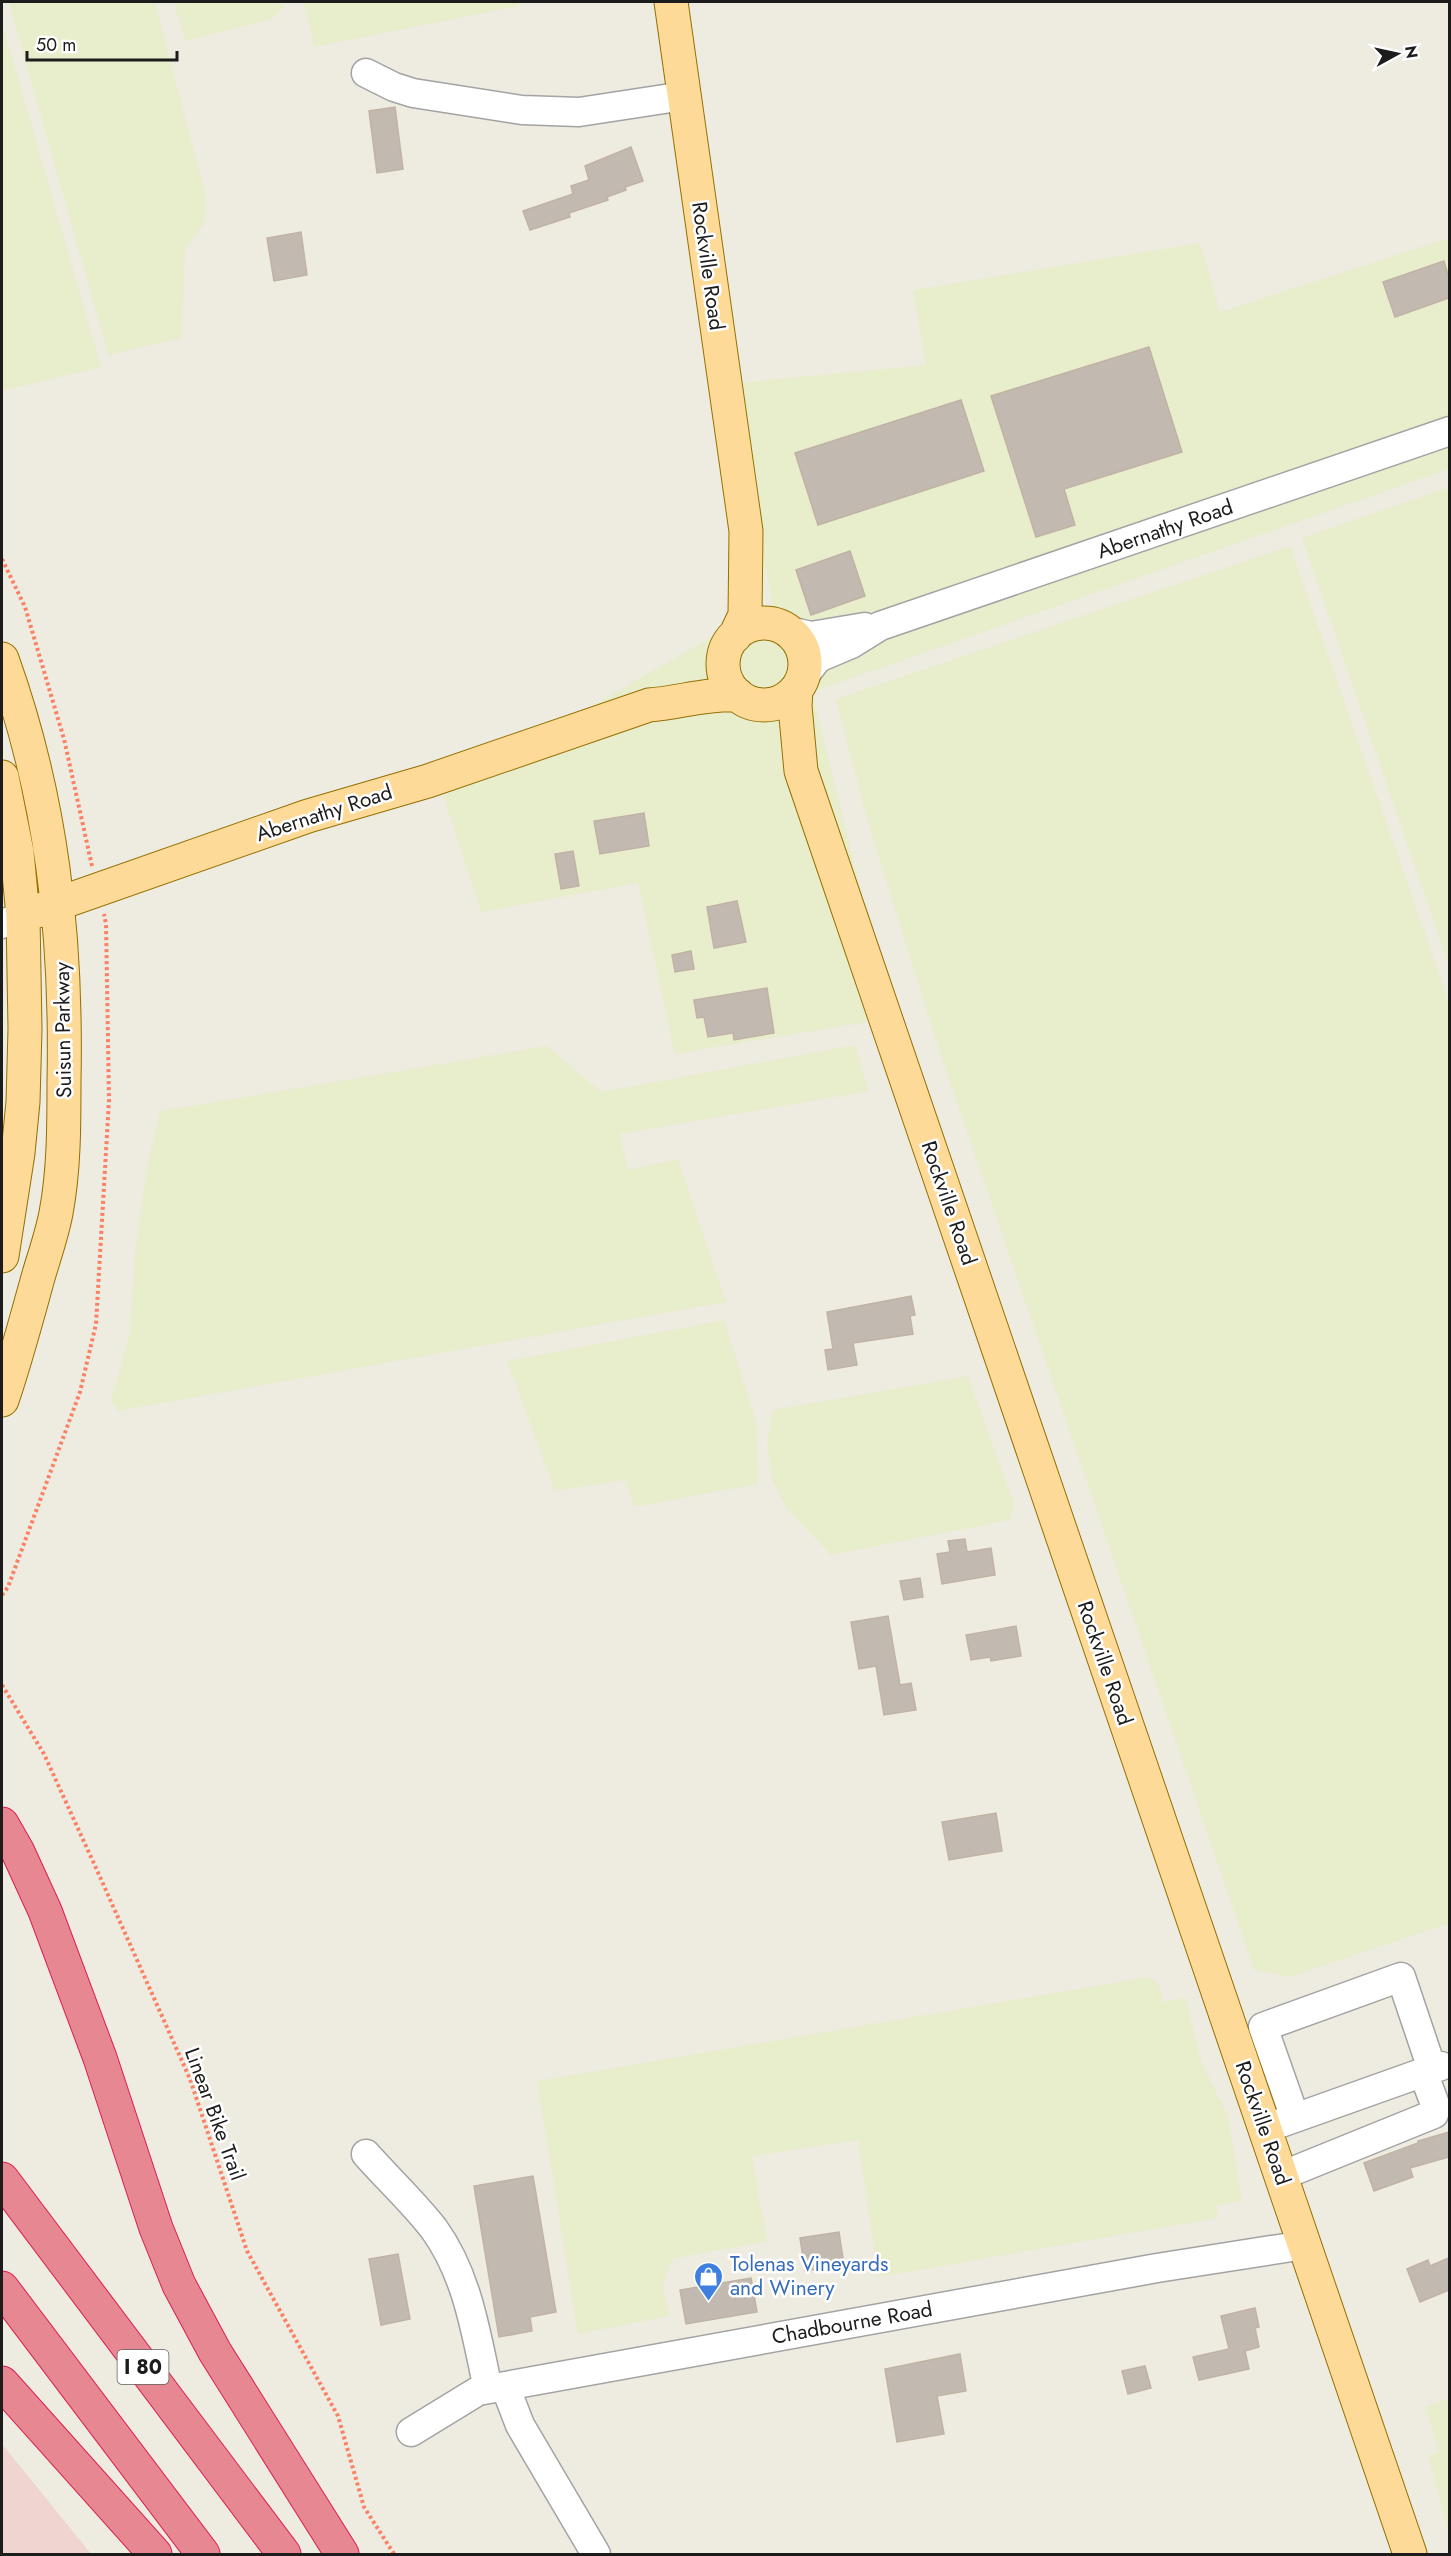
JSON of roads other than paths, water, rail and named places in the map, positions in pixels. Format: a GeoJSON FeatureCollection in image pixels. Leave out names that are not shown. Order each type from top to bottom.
{"type":"FeatureCollection","features":[{"type":"Feature","properties":{"kind":"highway"},"geometry":{"type":"LineString","coordinates":[[2,1824],[18,1852],[45,1911],[100,2058],[156,2228],[179,2285],[220,2361],[342,2554]]}},
{"type":"Feature","properties":{"kind":"highway","name":"I 80"},"geometry":{"type":"LineString","coordinates":[[2,2179],[284,2554]]}},
{"type":"Feature","properties":{"kind":"highway"},"geometry":{"type":"LineString","coordinates":[[2,2288],[203,2554]]}},
{"type":"Feature","properties":{"kind":"highway"},"geometry":{"type":"LineString","coordinates":[[2,2383],[155,2554]]}},
{"type":"Feature","properties":{"kind":"main road","name":"Rockville Road"},"geometry":{"type":"LineString","coordinates":[[671,2],[746,531],[745,615],[730,647]]}},
{"type":"Feature","properties":{"kind":"main road","name":"Rockville Road"},"geometry":{"type":"LineString","coordinates":[[746,531],[758,561],[770,612],[785,629]]}},
{"type":"Feature","properties":{"kind":"main road"},"geometry":{"type":"LineString","coordinates":[[757,624],[785,629],[800,644],[803,652],[805,660],[800,683],[783,701],[776,704],[745,699],[725,675],[730,647],[749,626],[757,624]]}},
{"type":"Feature","properties":{"kind":"main road","name":"Abernathy Road"},"geometry":{"type":"LineString","coordinates":[[649,705],[668,690],[711,671],[730,647]]}},
{"type":"Feature","properties":{"kind":"main road","name":"Suisun Parkway"},"geometry":{"type":"LineString","coordinates":[[2,658],[31,752],[50,844],[59,902],[65,1029],[62,1146],[56,1213],[2,1400]]}},
{"type":"Feature","properties":{"kind":"main road","name":"Rockville Road"},"geometry":{"type":"LineString","coordinates":[[800,683],[795,706],[801,771],[1410,2554]]}},
{"type":"Feature","properties":{"kind":"main road","name":"Abernathy Road"},"geometry":{"type":"LineString","coordinates":[[12,920],[308,816],[428,781],[649,705],[720,694],[745,699]]}},
{"type":"Feature","properties":{"kind":"main road","name":"Rockville Road"},"geometry":{"type":"LineString","coordinates":[[745,699],[770,718],[784,746],[801,771]]}},
{"type":"Feature","properties":{"kind":"main road","name":"Suisun Parkway"},"geometry":{"type":"LineString","coordinates":[[2,777],[17,852],[12,920],[25,1029],[23,1102],[11,1204],[2,1256]]}},
{"type":"Feature","properties":{"kind":"street"},"geometry":{"type":"LineString","coordinates":[[366,74],[413,93],[522,110],[579,112],[684,96]]}},
{"type":"Feature","properties":{"kind":"street","name":"Abernathy Road"},"geometry":{"type":"LineString","coordinates":[[785,629],[811,636],[880,626],[1449,431]]}},
{"type":"Feature","properties":{"kind":"street","name":"Abernathy Road"},"geometry":{"type":"LineString","coordinates":[[800,683],[818,658],[851,644],[880,626]]}},
{"type":"Feature","properties":{"kind":"street"},"geometry":{"type":"LineString","coordinates":[[1281,2176],[1434,2114],[1436,2107],[1435,2068],[1401,1977],[1263,2027],[1295,2118]]}},
{"type":"Feature","properties":{"kind":"street"},"geometry":{"type":"LineString","coordinates":[[1264,2128],[1435,2068]]}},
{"type":"Feature","properties":{"kind":"street"},"geometry":{"type":"LineString","coordinates":[[366,2154],[433,2228],[450,2255],[469,2304],[496,2388],[596,2554]]}},
{"type":"Feature","properties":{"kind":"street","name":"Chadbourne Road"},"geometry":{"type":"LineString","coordinates":[[411,2432],[478,2391],[1157,2268],[1304,2245]]}},
{"type":"Feature","properties":{"kind":"place","name":"Tolenas Vineyards and Winery"},"geometry":{"type":"Point","coordinates":[709,2302]}}]}
